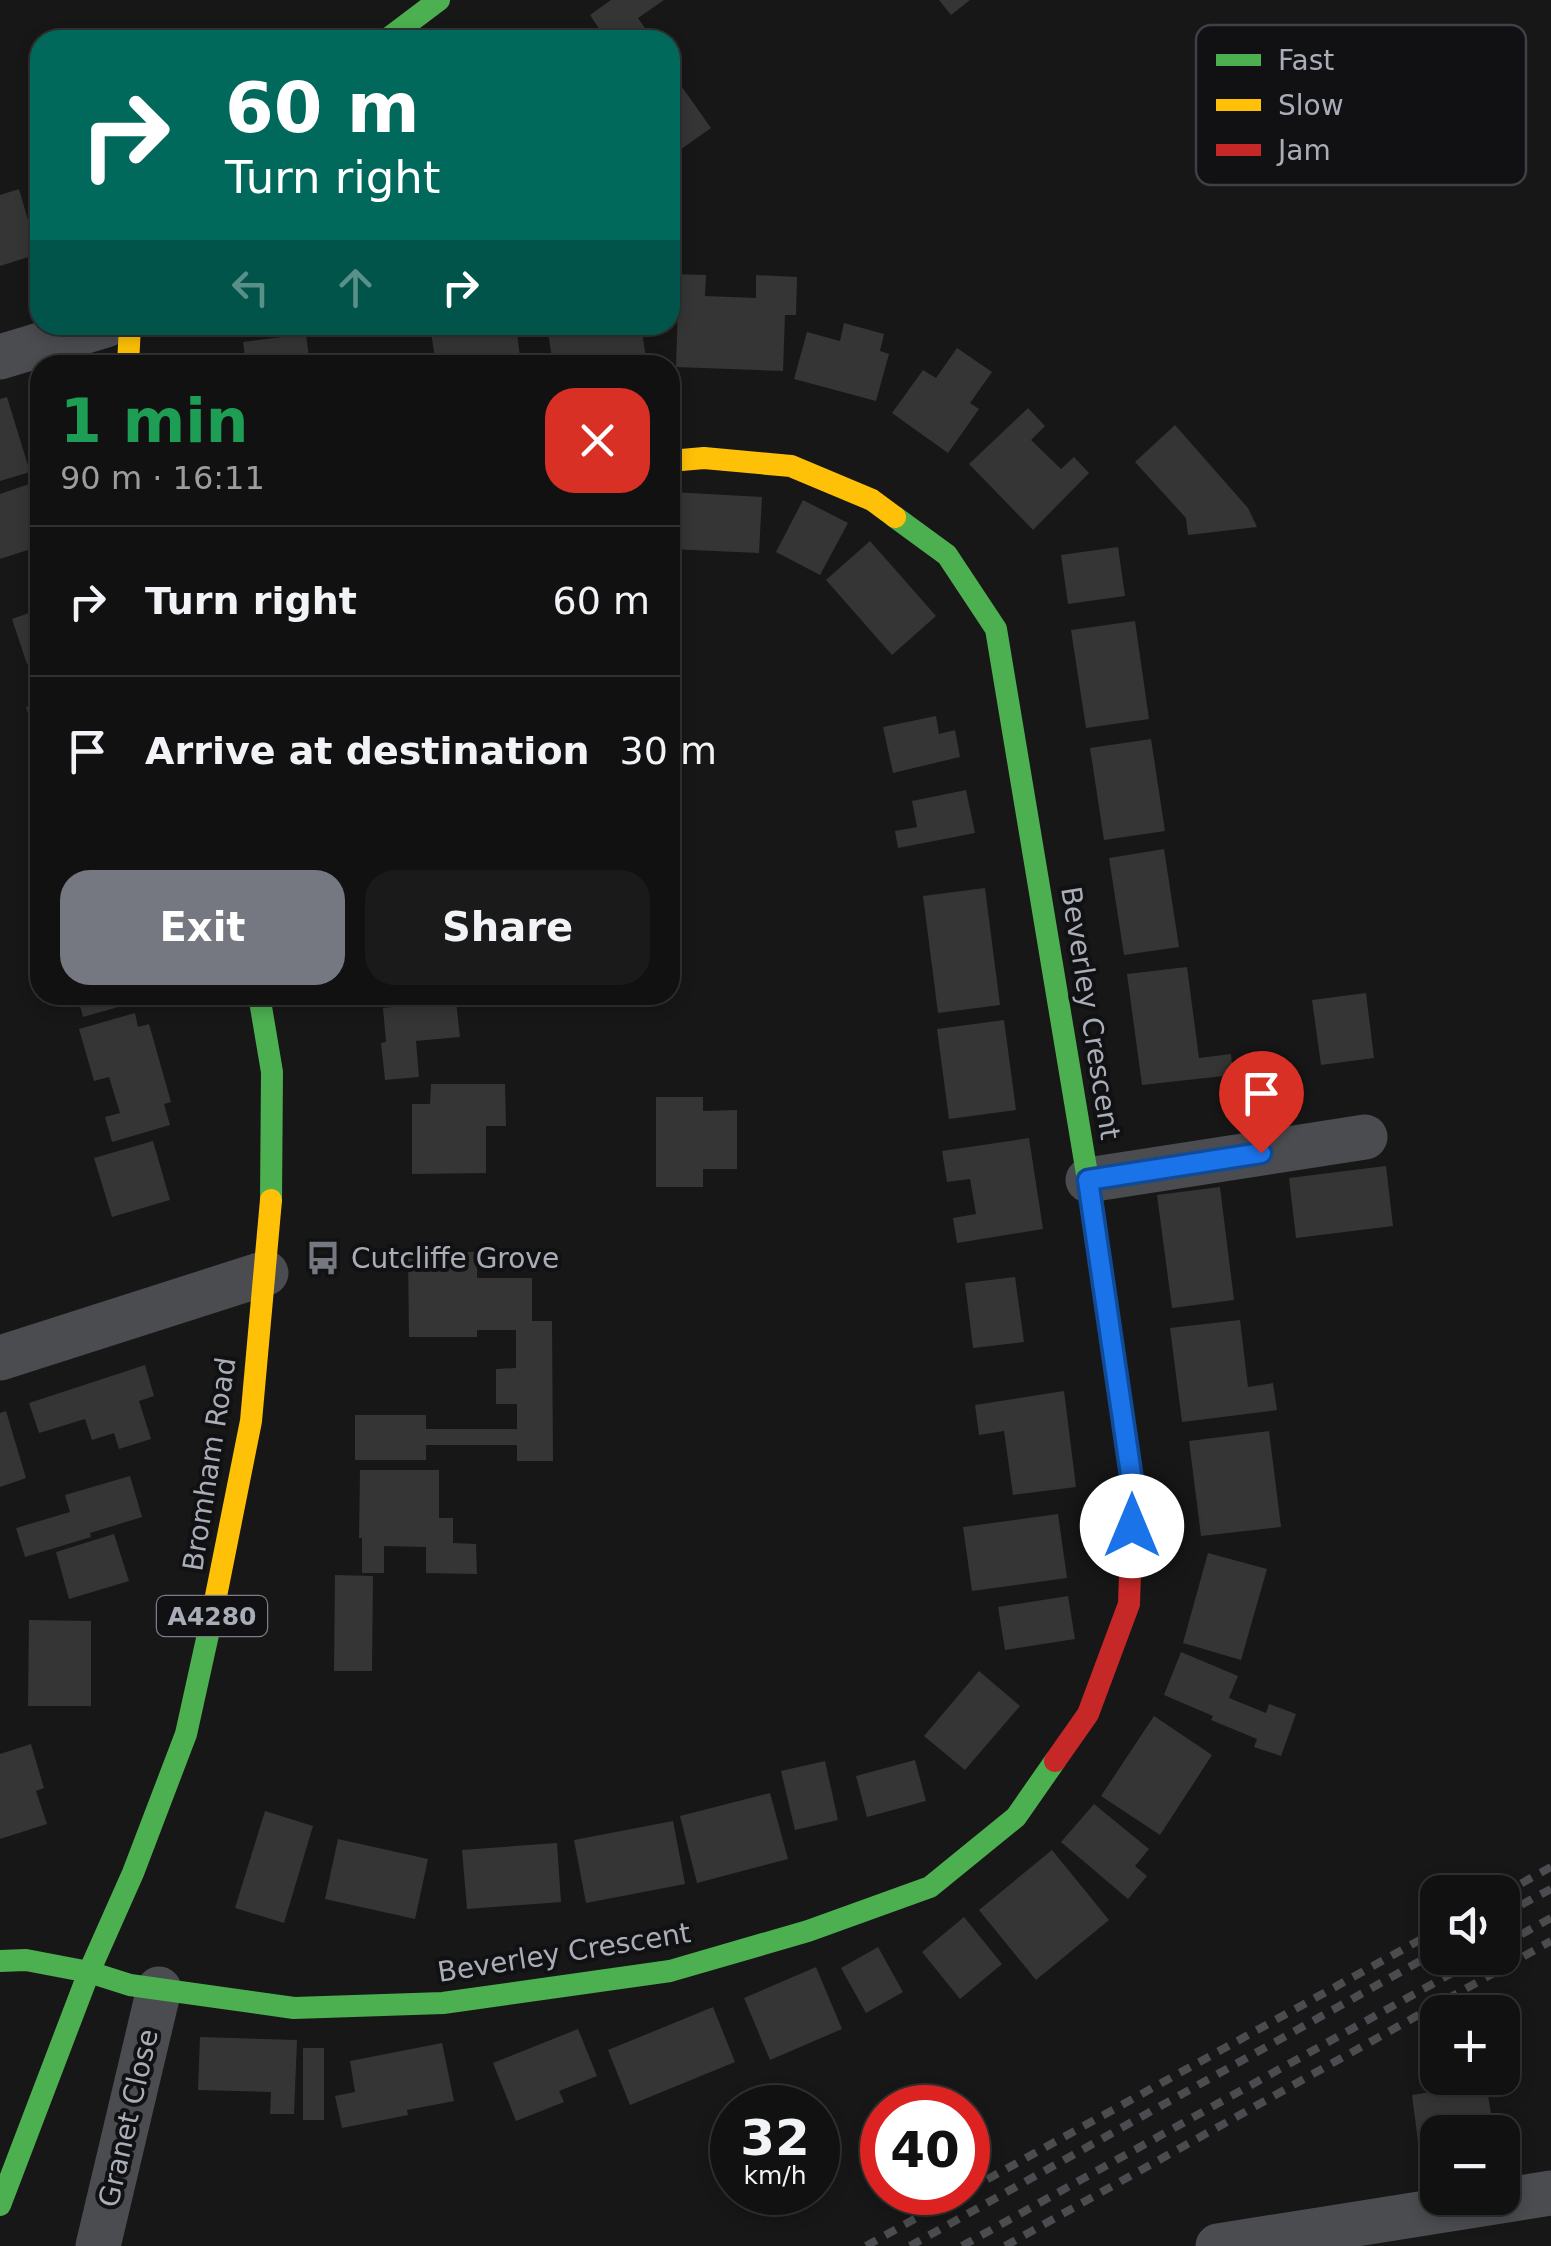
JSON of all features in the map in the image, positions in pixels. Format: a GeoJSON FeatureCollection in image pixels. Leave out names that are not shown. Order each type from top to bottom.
{"type":"FeatureCollection","features":[{"type":"Feature","properties":{"kind":"street"},"geometry":{"type":"LineString","coordinates":[[400,30],[440,0]]}},
{"type":"Feature","properties":{"kind":"street"},"geometry":{"type":"LineString","coordinates":[[0,358],[74,335]]}},
{"type":"Feature","properties":{"kind":"street","name":"Beverley Crescent"},"geometry":{"type":"LineString","coordinates":[[0,1961],[26,1960],[89,1972],[115,1982],[294,2008],[443,2003],[670,1971],[808,1931],[930,1886],[1016,1817],[1088,1714],[1129,1604],[1133,1488],[1088,1180],[996,630],[947,555],[872,500],[791,466],[704,458],[680,460]]}},
{"type":"Feature","properties":{"kind":"street","name":"Bromham Road"},"geometry":{"type":"LineString","coordinates":[[0,2205],[186,1734],[216,1598],[251,1421],[272,1218],[272,1072],[261,1005]]}},
{"type":"Feature","properties":{"kind":"street"},"geometry":{"type":"LineString","coordinates":[[1088,1180],[1365,1137]]}},
{"type":"Feature","properties":{"kind":"street"},"geometry":{"type":"LineString","coordinates":[[0,1358],[266,1273]]}},
{"type":"Feature","properties":{"kind":"street","name":"Granet Close"},"geometry":{"type":"LineString","coordinates":[[98,2246],[159,1989]]}},
{"type":"Feature","properties":{"kind":"street"},"geometry":{"type":"LineString","coordinates":[[1218,2245],[1551,2193]]}},
{"type":"Feature","properties":{"kind":"building"},"geometry":{"type":"Polygon","coordinates":[[[611,0],[664,0],[638,18],[646,30],[600,30],[590,15],[611,0]]]}},
{"type":"Feature","properties":{"kind":"building"},"geometry":{"type":"Polygon","coordinates":[[[939,0],[970,0],[951,15],[939,0]]]}},
{"type":"Feature","properties":{"kind":"building"},"geometry":{"type":"Polygon","coordinates":[[[680,84],[711,128],[680,150],[680,84]]]}},
{"type":"Feature","properties":{"kind":"building"},"geometry":{"type":"Polygon","coordinates":[[[19,189],[30,227],[30,257],[0,266],[0,195],[19,189]]]}},
{"type":"Feature","properties":{"kind":"building"},"geometry":{"type":"Polygon","coordinates":[[[680,274],[706,275],[705,296],[756,298],[756,275],[797,277],[796,315],[785,315],[783,371],[680,367],[680,355],[676,355],[680,274]]]}},
{"type":"Feature","properties":{"kind":"building"},"geometry":{"type":"Polygon","coordinates":[[[844,323],[884,334],[880,351],[889,354],[876,401],[794,379],[807,332],[840,341],[844,323]]]}},
{"type":"Feature","properties":{"kind":"building"},"geometry":{"type":"Polygon","coordinates":[[[306,335],[309,355],[245,355],[243,342],[306,335]]]}},
{"type":"Feature","properties":{"kind":"building"},"geometry":{"type":"Polygon","coordinates":[[[432,335],[517,335],[520,355],[434,355],[432,335]]]}},
{"type":"Feature","properties":{"kind":"building"},"geometry":{"type":"Polygon","coordinates":[[[548,335],[642,335],[646,355],[552,355],[548,335]]]}},
{"type":"Feature","properties":{"kind":"building"},"geometry":{"type":"Polygon","coordinates":[[[957,348],[992,372],[970,403],[979,409],[948,453],[892,413],[923,370],[936,378],[957,348]]]}},
{"type":"Feature","properties":{"kind":"building"},"geometry":{"type":"Polygon","coordinates":[[[7,397],[30,472],[0,481],[0,399],[7,397]]]}},
{"type":"Feature","properties":{"kind":"building"},"geometry":{"type":"Polygon","coordinates":[[[1028,408],[1045,426],[1031,440],[1061,469],[1074,457],[1089,473],[1033,530],[969,464],[1028,408]]]}},
{"type":"Feature","properties":{"kind":"building"},"geometry":{"type":"Polygon","coordinates":[[[1175,425],[1248,508],[1257,527],[1188,535],[1186,518],[1135,462],[1175,425]]]}},
{"type":"Feature","properties":{"kind":"building"},"geometry":{"type":"Polygon","coordinates":[[[30,484],[30,549],[0,559],[0,494],[30,484]]]}},
{"type":"Feature","properties":{"kind":"building"},"geometry":{"type":"Polygon","coordinates":[[[680,492],[762,497],[759,553],[680,549],[680,492]]]}},
{"type":"Feature","properties":{"kind":"building"},"geometry":{"type":"Polygon","coordinates":[[[803,500],[848,523],[820,575],[776,552],[803,500]]]}},
{"type":"Feature","properties":{"kind":"building"},"geometry":{"type":"Polygon","coordinates":[[[870,541],[936,616],[892,655],[826,580],[870,541]]]}},
{"type":"Feature","properties":{"kind":"building"},"geometry":{"type":"Polygon","coordinates":[[[1118,547],[1125,596],[1068,604],[1061,555],[1118,547]]]}},
{"type":"Feature","properties":{"kind":"building"},"geometry":{"type":"Polygon","coordinates":[[[30,613],[30,663],[27,664],[12,619],[30,613]]]}},
{"type":"Feature","properties":{"kind":"building"},"geometry":{"type":"Polygon","coordinates":[[[1135,621],[1149,719],[1086,728],[1071,630],[1135,621]]]}},
{"type":"Feature","properties":{"kind":"building"},"geometry":{"type":"Polygon","coordinates":[[[936,716],[939,734],[955,730],[960,757],[893,773],[883,727],[936,716]]]}},
{"type":"Feature","properties":{"kind":"building"},"geometry":{"type":"Polygon","coordinates":[[[1151,739],[1165,831],[1104,840],[1090,748],[1151,739]]]}},
{"type":"Feature","properties":{"kind":"building"},"geometry":{"type":"Polygon","coordinates":[[[966,790],[975,833],[898,848],[895,831],[917,827],[912,801],[966,790]]]}},
{"type":"Feature","properties":{"kind":"building"},"geometry":{"type":"Polygon","coordinates":[[[1164,849],[1179,947],[1124,955],[1109,858],[1164,849]]]}},
{"type":"Feature","properties":{"kind":"building"},"geometry":{"type":"Polygon","coordinates":[[[985,888],[1000,1005],[938,1013],[923,896],[985,888]]]}},
{"type":"Feature","properties":{"kind":"building"},"geometry":{"type":"Polygon","coordinates":[[[1187,967],[1199,1058],[1231,1054],[1233,1075],[1142,1085],[1127,974],[1187,967]]]}},
{"type":"Feature","properties":{"kind":"building"},"geometry":{"type":"Polygon","coordinates":[[[1366,993],[1374,1058],[1321,1065],[1312,1000],[1366,993]]]}},
{"type":"Feature","properties":{"kind":"building"},"geometry":{"type":"Polygon","coordinates":[[[80,1005],[125,1005],[83,1017],[80,1005]]]}},
{"type":"Feature","properties":{"kind":"building"},"geometry":{"type":"Polygon","coordinates":[[[456,1005],[460,1037],[416,1041],[419,1077],[385,1080],[383,1008],[456,1005]]]}},
{"type":"Feature","properties":{"kind":"building"},"geometry":{"type":"Polygon","coordinates":[[[135,1013],[138,1027],[149,1024],[171,1102],[164,1104],[170,1125],[112,1142],[105,1117],[120,1113],[109,1077],[94,1081],[79,1029],[135,1013]]]}},
{"type":"Feature","properties":{"kind":"building"},"geometry":{"type":"Polygon","coordinates":[[[1004,1020],[1016,1110],[949,1119],[937,1029],[1004,1020]]]}},
{"type":"Feature","properties":{"kind":"building"},"geometry":{"type":"Polygon","coordinates":[[[431,1084],[505,1084],[506,1126],[486,1126],[486,1173],[412,1174],[412,1104],[430,1104],[431,1084]]]}},
{"type":"Feature","properties":{"kind":"building"},"geometry":{"type":"Polygon","coordinates":[[[656,1097],[703,1097],[703,1111],[737,1110],[737,1169],[703,1169],[703,1187],[656,1187],[656,1097]]]}},
{"type":"Feature","properties":{"kind":"building"},"geometry":{"type":"Polygon","coordinates":[[[1029,1138],[1043,1229],[957,1243],[953,1218],[976,1214],[970,1179],[947,1182],[942,1151],[1029,1138]]]}},
{"type":"Feature","properties":{"kind":"building"},"geometry":{"type":"Polygon","coordinates":[[[153,1141],[170,1200],[112,1217],[94,1158],[153,1141]]]}},
{"type":"Feature","properties":{"kind":"building"},"geometry":{"type":"Polygon","coordinates":[[[1386,1166],[1393,1226],[1296,1238],[1289,1178],[1386,1166]]]}},
{"type":"Feature","properties":{"kind":"building"},"geometry":{"type":"Polygon","coordinates":[[[1220,1187],[1234,1300],[1172,1308],[1157,1195],[1220,1187]]]}},
{"type":"Feature","properties":{"kind":"building"},"geometry":{"type":"Polygon","coordinates":[[[408,1252],[477,1252],[477,1278],[532,1278],[532,1321],[552,1321],[553,1461],[517,1461],[517,1445],[426,1445],[426,1460],[355,1460],[355,1415],[426,1415],[426,1429],[517,1429],[517,1404],[496,1404],[496,1369],[516,1368],[516,1330],[477,1330],[477,1337],[409,1337],[408,1252]]]}},
{"type":"Feature","properties":{"kind":"building"},"geometry":{"type":"Polygon","coordinates":[[[1015,1277],[1024,1342],[973,1348],[965,1283],[1015,1277]]]}},
{"type":"Feature","properties":{"kind":"building"},"geometry":{"type":"Polygon","coordinates":[[[1240,1320],[1248,1387],[1273,1383],[1277,1410],[1182,1422],[1170,1328],[1240,1320]]]}},
{"type":"Feature","properties":{"kind":"building"},"geometry":{"type":"Polygon","coordinates":[[[145,1365],[154,1396],[139,1401],[151,1439],[119,1449],[114,1433],[92,1440],[85,1419],[39,1433],[29,1403],[145,1365]]]}},
{"type":"Feature","properties":{"kind":"building"},"geometry":{"type":"Polygon","coordinates":[[[1064,1391],[1076,1487],[1013,1495],[1004,1431],[979,1435],[975,1405],[1064,1391]]]}},
{"type":"Feature","properties":{"kind":"building"},"geometry":{"type":"Polygon","coordinates":[[[6,1411],[26,1478],[0,1487],[0,1413],[6,1411]]]}},
{"type":"Feature","properties":{"kind":"building"},"geometry":{"type":"Polygon","coordinates":[[[1269,1431],[1281,1527],[1201,1536],[1189,1441],[1269,1431]]]}},
{"type":"Feature","properties":{"kind":"building"},"geometry":{"type":"Polygon","coordinates":[[[360,1470],[439,1470],[439,1518],[453,1518],[453,1543],[476,1544],[477,1574],[426,1573],[426,1547],[384,1546],[384,1573],[362,1573],[360,1470]]]}},
{"type":"Feature","properties":{"kind":"building"},"geometry":{"type":"Polygon","coordinates":[[[130,1476],[142,1517],[25,1557],[16,1528],[70,1512],[65,1495],[130,1476]]]}},
{"type":"Feature","properties":{"kind":"building"},"geometry":{"type":"Polygon","coordinates":[[[1058,1514],[1067,1578],[972,1591],[963,1527],[1058,1514]]]}},
{"type":"Feature","properties":{"kind":"building"},"geometry":{"type":"Polygon","coordinates":[[[114,1534],[129,1581],[69,1599],[56,1552],[114,1534]]]}},
{"type":"Feature","properties":{"kind":"building"},"geometry":{"type":"Polygon","coordinates":[[[1208,1553],[1267,1569],[1241,1660],[1183,1643],[1208,1553]]]}},
{"type":"Feature","properties":{"kind":"building"},"geometry":{"type":"Polygon","coordinates":[[[335,1575],[373,1576],[372,1671],[334,1671],[335,1575]]]}},
{"type":"Feature","properties":{"kind":"building"},"geometry":{"type":"Polygon","coordinates":[[[1068,1596],[1075,1639],[1005,1650],[998,1607],[1068,1596]]]}},
{"type":"Feature","properties":{"kind":"building"},"geometry":{"type":"Polygon","coordinates":[[[29,1620],[91,1621],[91,1706],[28,1706],[29,1620]]]}},
{"type":"Feature","properties":{"kind":"building"},"geometry":{"type":"Polygon","coordinates":[[[1181,1652],[1238,1676],[1229,1698],[1266,1713],[1269,1704],[1296,1714],[1281,1756],[1254,1747],[1257,1739],[1164,1695],[1181,1652]]]}},
{"type":"Feature","properties":{"kind":"building"},"geometry":{"type":"Polygon","coordinates":[[[979,1671],[1020,1706],[965,1770],[924,1736],[979,1671]]]}},
{"type":"Feature","properties":{"kind":"building"},"geometry":{"type":"Polygon","coordinates":[[[1154,1716],[1212,1755],[1160,1835],[1101,1796],[1154,1716]]]}},
{"type":"Feature","properties":{"kind":"building"},"geometry":{"type":"Polygon","coordinates":[[[31,1744],[44,1788],[36,1791],[47,1824],[0,1839],[0,1754],[31,1744]]]}},
{"type":"Feature","properties":{"kind":"building"},"geometry":{"type":"Polygon","coordinates":[[[915,1760],[926,1801],[867,1817],[856,1776],[915,1760]]]}},
{"type":"Feature","properties":{"kind":"building"},"geometry":{"type":"Polygon","coordinates":[[[825,1761],[838,1820],[795,1830],[781,1771],[825,1761]]]}},
{"type":"Feature","properties":{"kind":"building"},"geometry":{"type":"Polygon","coordinates":[[[770,1793],[788,1859],[697,1883],[680,1816],[770,1793]]]}},
{"type":"Feature","properties":{"kind":"building"},"geometry":{"type":"Polygon","coordinates":[[[1094,1804],[1149,1849],[1135,1866],[1147,1876],[1128,1899],[1061,1842],[1094,1804]]]}},
{"type":"Feature","properties":{"kind":"building"},"geometry":{"type":"Polygon","coordinates":[[[265,1811],[313,1826],[284,1923],[235,1908],[265,1811]]]}},
{"type":"Feature","properties":{"kind":"building"},"geometry":{"type":"Polygon","coordinates":[[[673,1821],[685,1884],[586,1903],[574,1840],[673,1821]]]}},
{"type":"Feature","properties":{"kind":"building"},"geometry":{"type":"Polygon","coordinates":[[[338,1839],[428,1859],[415,1919],[325,1899],[338,1839]]]}},
{"type":"Feature","properties":{"kind":"building"},"geometry":{"type":"Polygon","coordinates":[[[557,1843],[561,1902],[467,1909],[462,1850],[557,1843]]]}},
{"type":"Feature","properties":{"kind":"building"},"geometry":{"type":"Polygon","coordinates":[[[1052,1850],[1109,1920],[1036,1980],[979,1910],[1052,1850]]]}},
{"type":"Feature","properties":{"kind":"building"},"geometry":{"type":"Polygon","coordinates":[[[964,1917],[1002,1964],[960,1999],[922,1952],[964,1917]]]}},
{"type":"Feature","properties":{"kind":"building"},"geometry":{"type":"Polygon","coordinates":[[[878,1947],[903,1992],[866,2013],[841,1968],[878,1947]]]}},
{"type":"Feature","properties":{"kind":"building"},"geometry":{"type":"Polygon","coordinates":[[[816,1967],[842,2029],[770,2060],[744,1998],[816,1967]]]}},
{"type":"Feature","properties":{"kind":"building"},"geometry":{"type":"Polygon","coordinates":[[[713,2007],[735,2062],[630,2105],[608,2050],[713,2007]]]}},
{"type":"Feature","properties":{"kind":"building"},"geometry":{"type":"Polygon","coordinates":[[[578,2029],[597,2076],[559,2091],[564,2102],[516,2121],[493,2063],[578,2029]]]}},
{"type":"Feature","properties":{"kind":"building"},"geometry":{"type":"Polygon","coordinates":[[[200,2037],[297,2040],[294,2114],[270,2114],[271,2092],[198,2090],[200,2037]]]}},
{"type":"Feature","properties":{"kind":"building"},"geometry":{"type":"Polygon","coordinates":[[[442,2043],[454,2101],[342,2128],[335,2096],[355,2092],[350,2061],[442,2043]]]}},
{"type":"Feature","properties":{"kind":"building"},"geometry":{"type":"Polygon","coordinates":[[[303,2048],[324,2048],[324,2120],[303,2120],[303,2048]]]}},
{"type":"Feature","properties":{"kind":"building"},"geometry":{"type":"Polygon","coordinates":[[[1412,2095],[1488,2095],[1491,2115],[1420,2115],[1420,2157],[1412,2095]]]}},
{"type":"Feature","properties":{"kind":"railway"},"geometry":{"type":"LineString","coordinates":[[1520,1884],[1551,1867]]}},
{"type":"Feature","properties":{"kind":"railway"},"geometry":{"type":"LineString","coordinates":[[1520,1905],[1551,1889]]}},
{"type":"Feature","properties":{"kind":"railway"},"geometry":{"type":"LineString","coordinates":[[1520,1935],[1551,1918]]}},
{"type":"Feature","properties":{"kind":"railway"},"geometry":{"type":"LineString","coordinates":[[990,2178],[1420,1940]]}},
{"type":"Feature","properties":{"kind":"railway"},"geometry":{"type":"LineString","coordinates":[[1005,2246],[1551,1941]]}},
{"type":"Feature","properties":{"kind":"railway"},"geometry":{"type":"LineString","coordinates":[[910,2246],[1420,1961]]}},
{"type":"Feature","properties":{"kind":"railway"},"geometry":{"type":"LineString","coordinates":[[962,2246],[1448,1975]]}},
{"type":"Feature","properties":{"kind":"railway"},"geometry":{"type":"LineString","coordinates":[[866,2246],[922,2215]]}},
{"type":"Feature","properties":{"kind":"traffic: fast"},"geometry":{"type":"LineString","coordinates":[[399,30],[439,0]]}},
{"type":"Feature","properties":{"kind":"traffic: fast"},"geometry":{"type":"LineString","coordinates":[[895,517],[947,555],[996,629],[1088,1180],[1119,1394]]}},
{"type":"Feature","properties":{"kind":"traffic: fast"},"geometry":{"type":"LineString","coordinates":[[261,1005],[272,1072],[271,1200]]}},
{"type":"Feature","properties":{"kind":"traffic: fast"},"geometry":{"type":"LineString","coordinates":[[0,2205],[186,1734],[211,1621]]}},
{"type":"Feature","properties":{"kind":"traffic: fast"},"geometry":{"type":"LineString","coordinates":[[0,1961],[26,1960],[89,1972],[130,1985],[294,2008],[443,2003],[670,1971],[808,1931],[930,1887],[1016,1817],[1055,1761]]}},
{"type":"Feature","properties":{"kind":"traffic: slow"},"geometry":{"type":"LineString","coordinates":[[128,355],[130,335]]}},
{"type":"Feature","properties":{"kind":"traffic: slow"},"geometry":{"type":"LineString","coordinates":[[680,460],[704,458],[791,466],[872,500],[895,517]]}},
{"type":"Feature","properties":{"kind":"traffic: slow"},"geometry":{"type":"LineString","coordinates":[[211,1621],[251,1421],[271,1200]]}},
{"type":"Feature","properties":{"kind":"traffic: jam"},"geometry":{"type":"LineString","coordinates":[[1055,1761],[1088,1714],[1129,1604],[1133,1488],[1119,1394]]}},
{"type":"Feature","properties":{"kind":"place","name":"Cutcliffe Grove"},"geometry":{"type":"Point","coordinates":[323,1258]}},
{"type":"Feature","properties":{"kind":"route"},"geometry":{"type":"LineString","coordinates":[[1132,1526],[1133,1488],[1088,1180],[1261,1153]]}}]}
